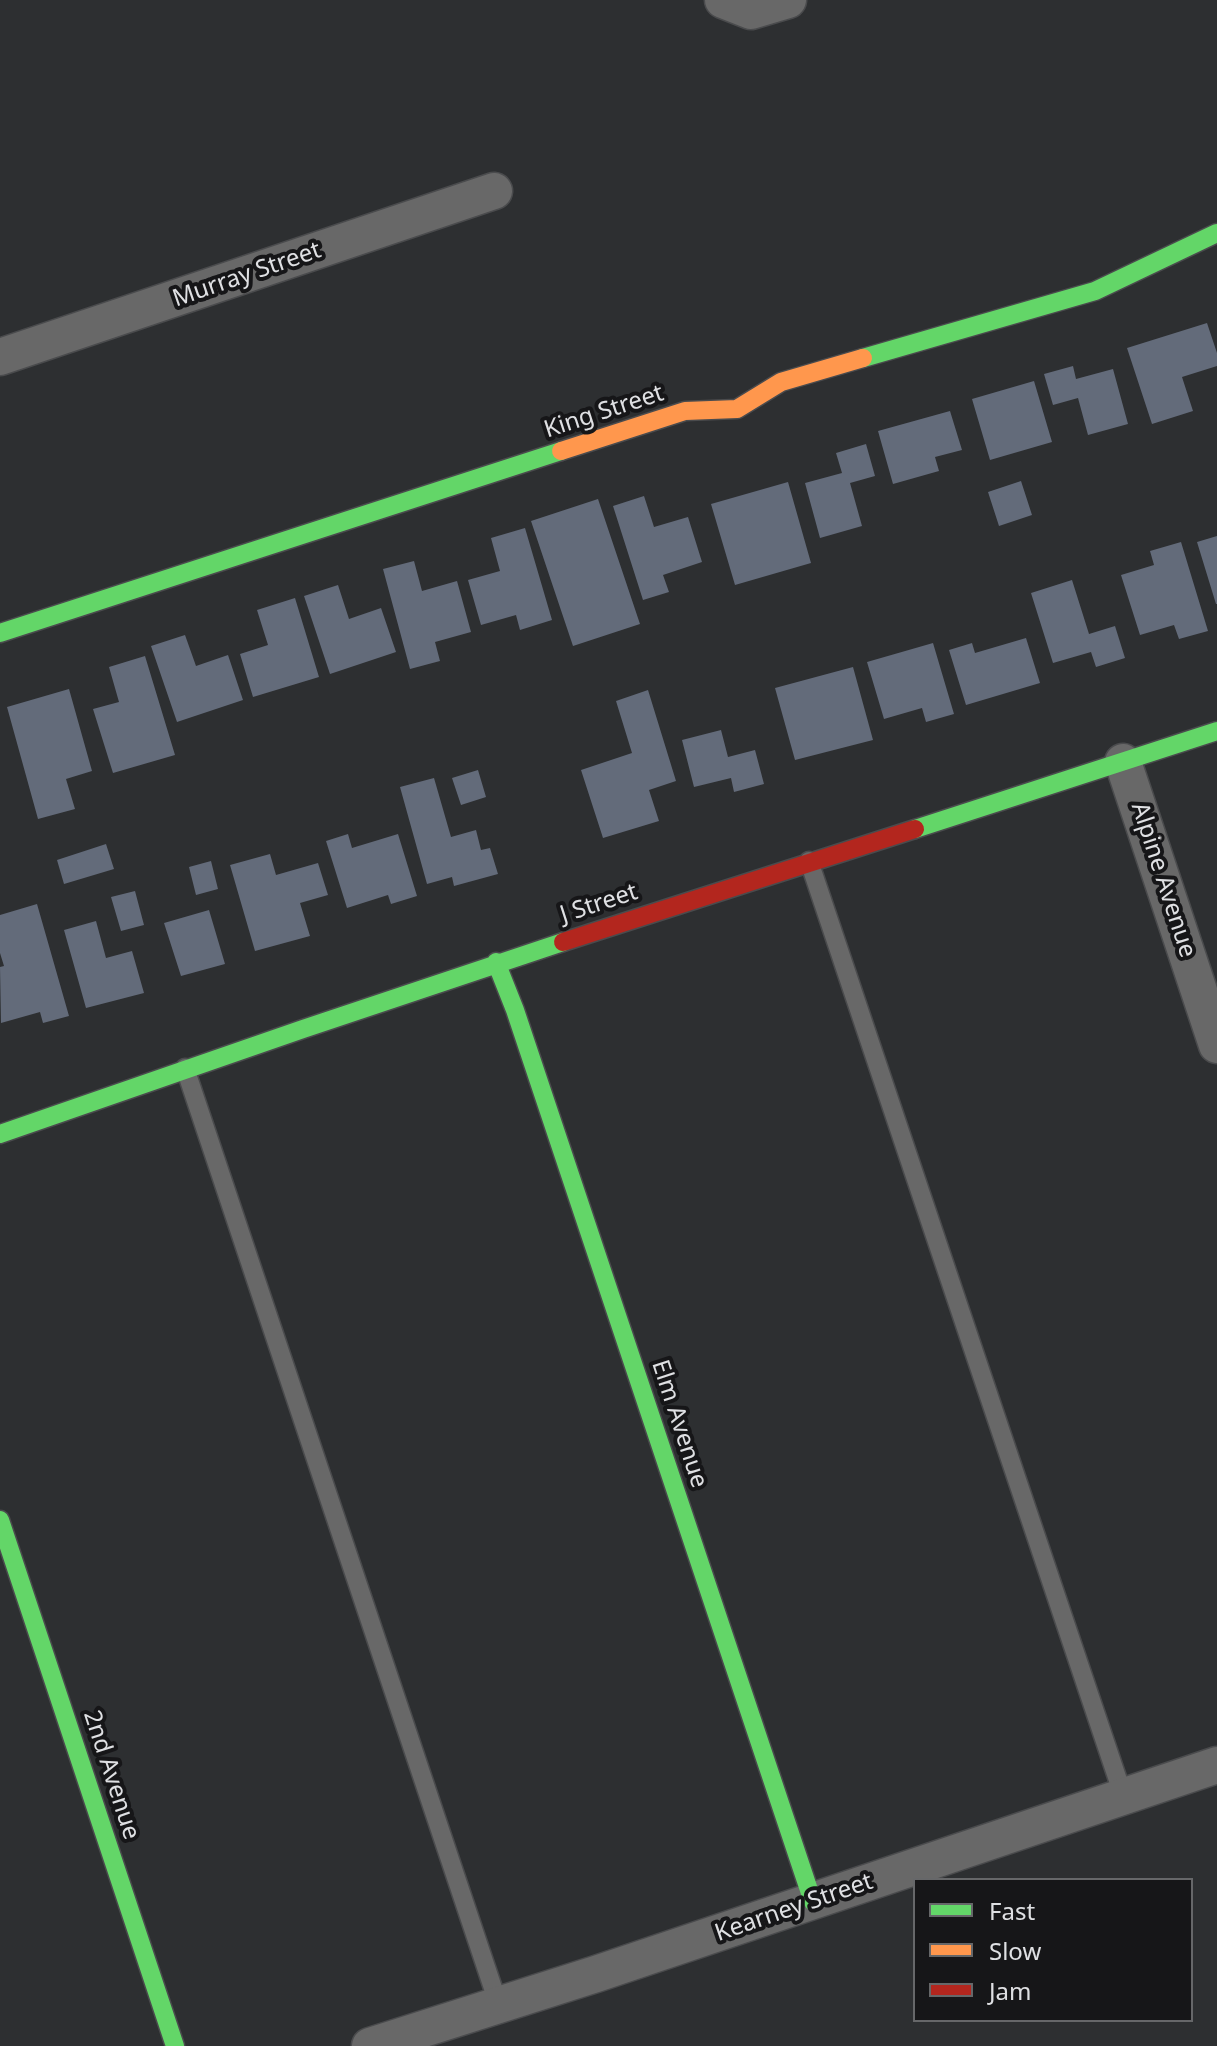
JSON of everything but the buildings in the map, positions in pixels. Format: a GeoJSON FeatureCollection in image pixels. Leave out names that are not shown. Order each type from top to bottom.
{"type":"FeatureCollection","features":[{"type":"Feature","properties":{"kind":"street"},"geometry":{"type":"LineString","coordinates":[[723,0],[751,11],[788,0]]}},
{"type":"Feature","properties":{"kind":"street","name":"Murray Street"},"geometry":{"type":"LineString","coordinates":[[0,357],[494,191]]}},
{"type":"Feature","properties":{"kind":"street","name":"King Street"},"geometry":{"type":"LineString","coordinates":[[0,633],[685,411],[737,409],[781,382],[1095,291],[1217,233]]}},
{"type":"Feature","properties":{"kind":"street","name":"J Street"},"geometry":{"type":"LineString","coordinates":[[0,1134],[496,962],[1217,731]]}},
{"type":"Feature","properties":{"kind":"street","name":"Alpine Avenue"},"geometry":{"type":"LineString","coordinates":[[1123,762],[1217,1045]]}},
{"type":"Feature","properties":{"kind":"street","name":"Elm Avenue"},"geometry":{"type":"LineString","coordinates":[[496,962],[515,1010],[813,1902]]}},
{"type":"Feature","properties":{"kind":"street","name":"2nd Avenue"},"geometry":{"type":"LineString","coordinates":[[0,1520],[175,2046]]}},
{"type":"Feature","properties":{"kind":"street","name":"Kearney Street"},"geometry":{"type":"LineString","coordinates":[[370,2046],[813,1902],[1217,1765]]}},
{"type":"Feature","properties":{"kind":"lane"},"geometry":{"type":"LineString","coordinates":[[809,861],[1124,1798]]}},
{"type":"Feature","properties":{"kind":"lane"},"geometry":{"type":"LineString","coordinates":[[185,1068],[499,2006]]}},
{"type":"Feature","properties":{"kind":"traffic: fast"},"geometry":{"type":"LineString","coordinates":[[863,358],[1095,291],[1217,233]]}},
{"type":"Feature","properties":{"kind":"traffic: fast"},"geometry":{"type":"LineString","coordinates":[[0,633],[561,451]]}},
{"type":"Feature","properties":{"kind":"traffic: fast"},"geometry":{"type":"LineString","coordinates":[[915,829],[1217,731]]}},
{"type":"Feature","properties":{"kind":"traffic: fast"},"geometry":{"type":"LineString","coordinates":[[0,1134],[563,942]]}},
{"type":"Feature","properties":{"kind":"traffic: fast"},"geometry":{"type":"LineString","coordinates":[[496,962],[515,1010],[813,1902]]}},
{"type":"Feature","properties":{"kind":"traffic: fast"},"geometry":{"type":"LineString","coordinates":[[0,1520],[175,2046]]}},
{"type":"Feature","properties":{"kind":"traffic: slow"},"geometry":{"type":"LineString","coordinates":[[561,451],[685,411],[737,409],[781,382],[863,358]]}},
{"type":"Feature","properties":{"kind":"traffic: jam"},"geometry":{"type":"LineString","coordinates":[[563,942],[915,829]]}}]}
